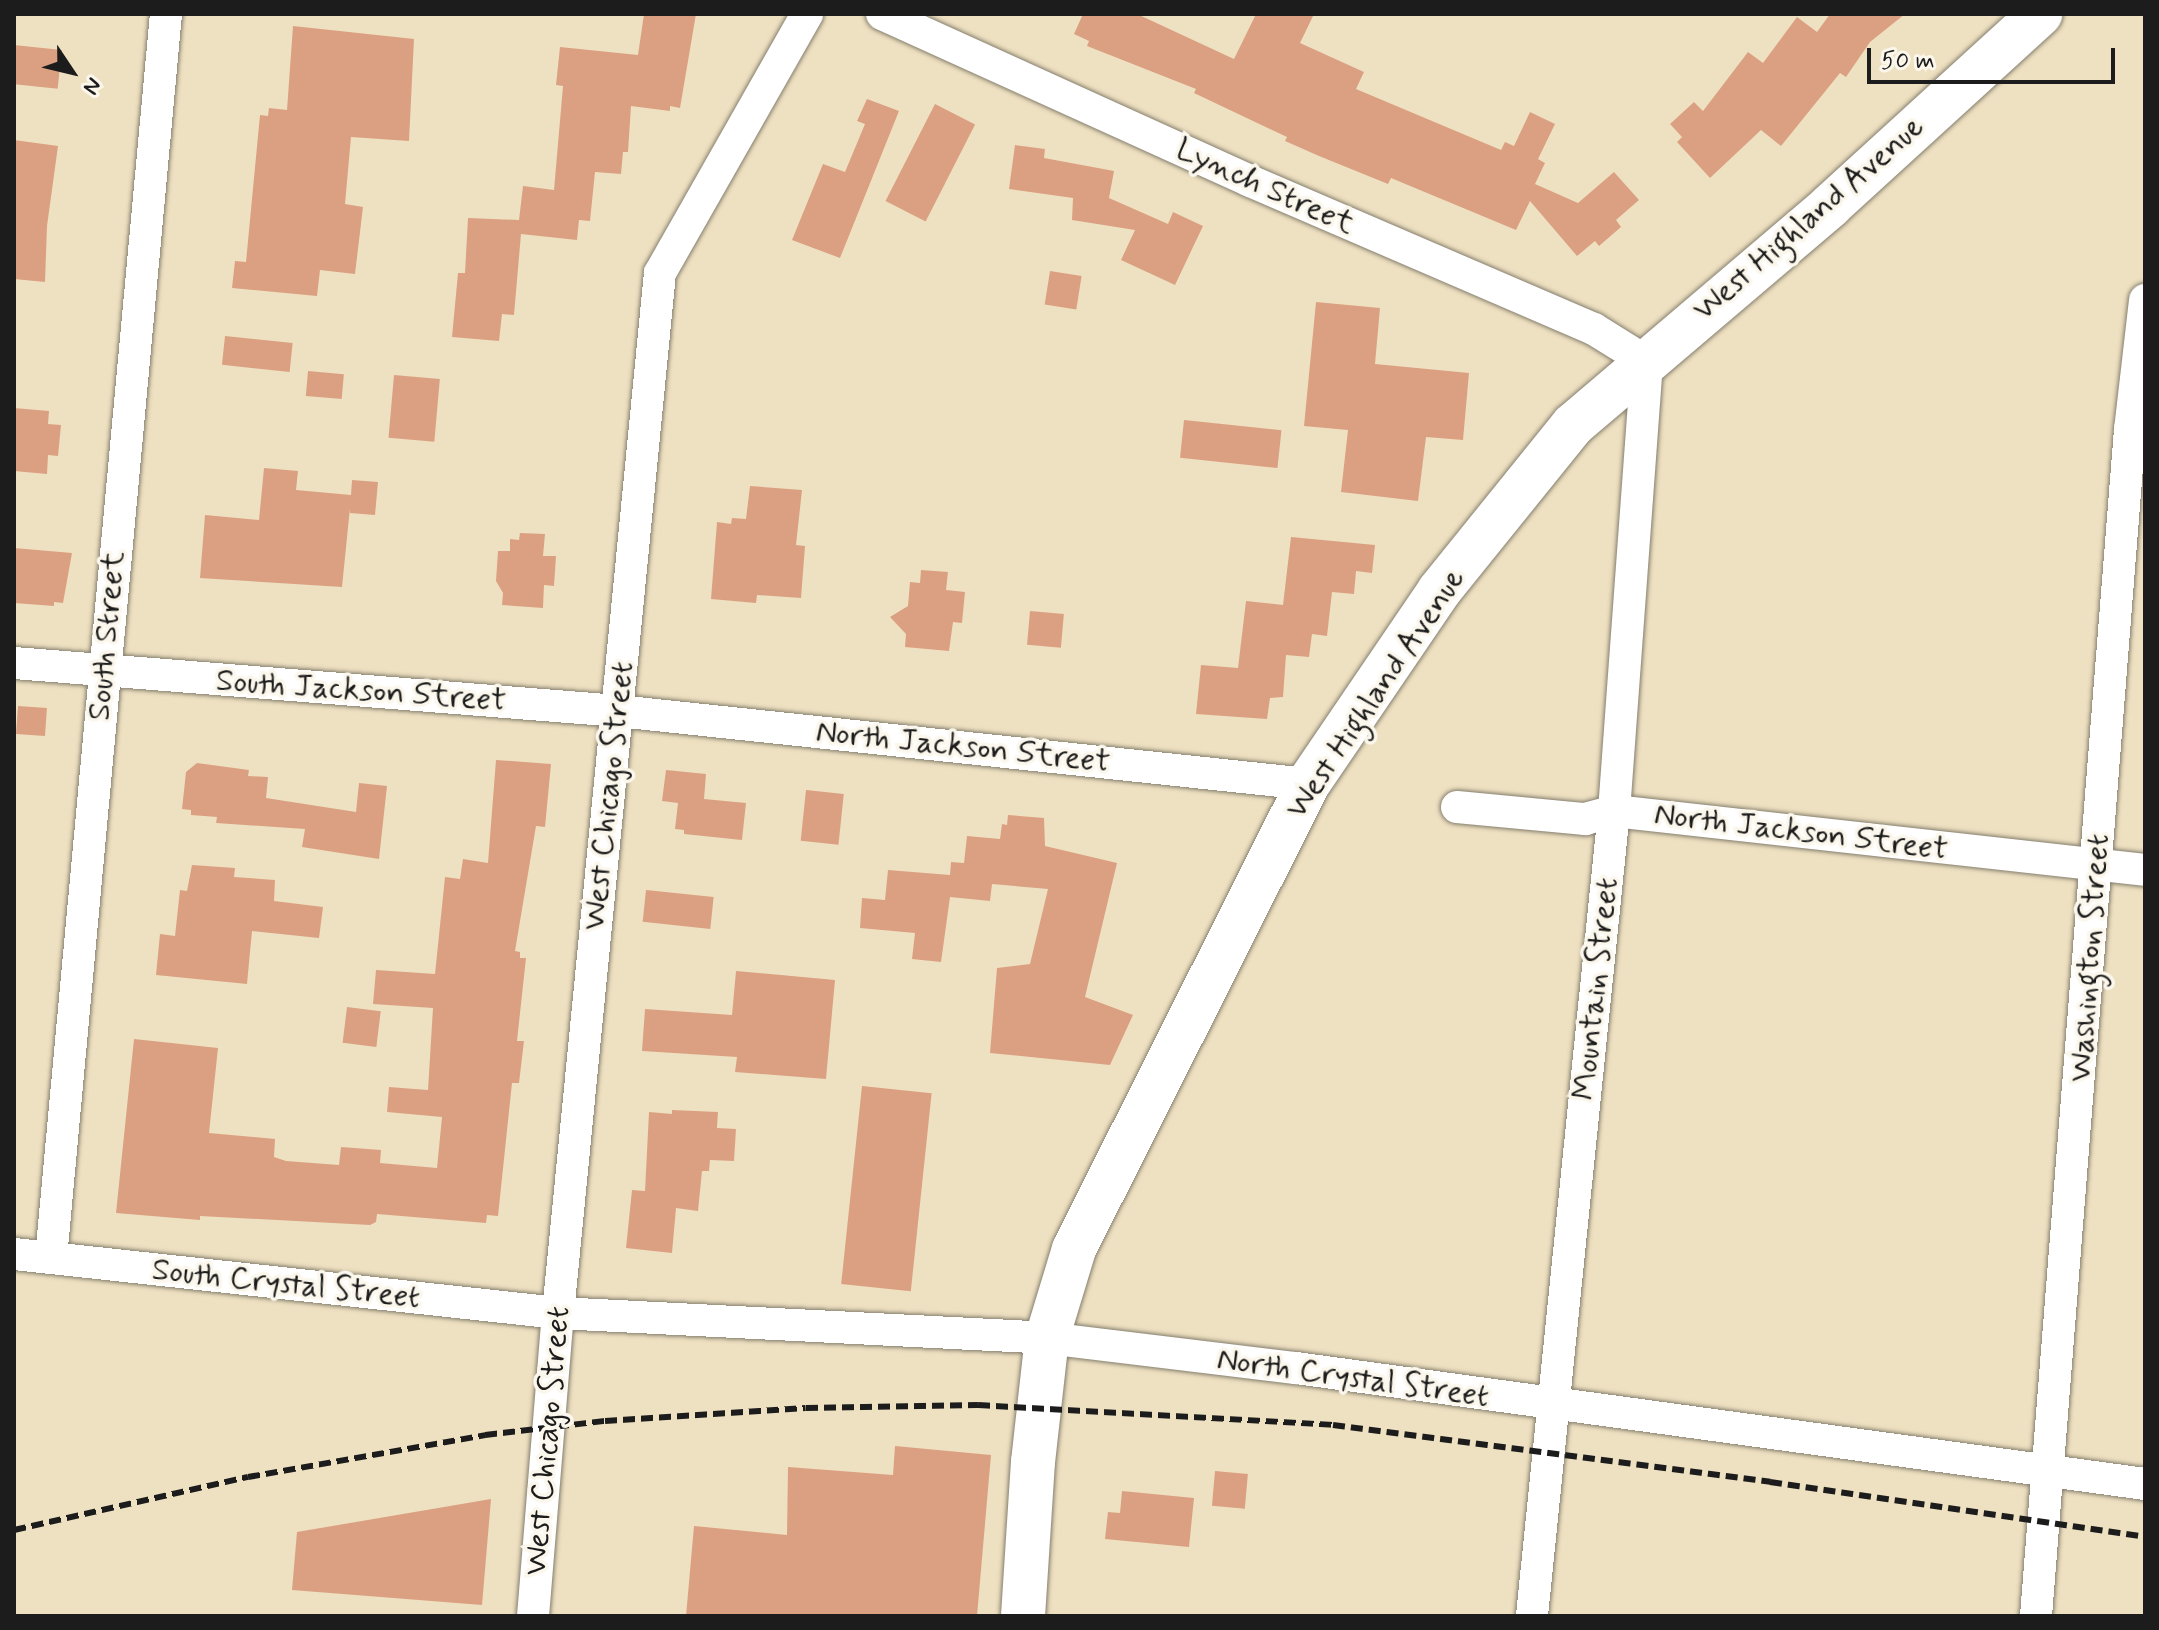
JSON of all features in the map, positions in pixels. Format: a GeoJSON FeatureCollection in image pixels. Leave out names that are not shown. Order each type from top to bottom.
{"type":"FeatureCollection","features":[{"type":"Feature","properties":{"kind":"main road","name":"West Highland Avenue"},"geometry":{"type":"LineString","coordinates":[[1023,1616],[1033,1462],[1047,1338],[1074,1249],[1308,784],[1439,591],[1573,425],[1830,206],[2040,14]]}},
{"type":"Feature","properties":{"kind":"street","name":"South Street"},"geometry":{"type":"LineString","coordinates":[[51,1258],[166,14]]}},
{"type":"Feature","properties":{"kind":"street","name":"West Chicago Street"},"geometry":{"type":"LineString","coordinates":[[533,1616],[558,1313],[660,273],[807,14]]}},
{"type":"Feature","properties":{"kind":"street","name":"Lynch Street"},"geometry":{"type":"LineString","coordinates":[[882,14],[1250,181],[1594,329],[1647,362]]}},
{"type":"Feature","properties":{"kind":"street","name":"Washington Street"},"geometry":{"type":"LineString","coordinates":[[2036,1616],[2050,1473],[2130,430],[2145,300]]}},
{"type":"Feature","properties":{"kind":"street","name":"Mountain Street"},"geometry":{"type":"LineString","coordinates":[[1532,1616],[1614,811],[1647,362]]}},
{"type":"Feature","properties":{"kind":"street","name":"South Jackson Street"},"geometry":{"type":"LineString","coordinates":[[14,663],[618,711]]}},
{"type":"Feature","properties":{"kind":"street","name":"North Jackson Street"},"geometry":{"type":"LineString","coordinates":[[618,711],[1308,784]]}},
{"type":"Feature","properties":{"kind":"street","name":"North Jackson Street"},"geometry":{"type":"LineString","coordinates":[[1457,807],[1585,819],[1614,811],[2145,870]]}},
{"type":"Feature","properties":{"kind":"street","name":"South Crystal Street"},"geometry":{"type":"LineString","coordinates":[[14,1254],[558,1313]]}},
{"type":"Feature","properties":{"kind":"street","name":"North Crystal Street"},"geometry":{"type":"LineString","coordinates":[[558,1313],[1047,1338],[1296,1368],[1555,1406],[2145,1484]]}},
{"type":"Feature","properties":{"kind":"building"},"geometry":{"type":"Polygon","coordinates":[[[644,14],[696,14],[680,108],[670,106],[670,111],[631,106],[628,152],[623,152],[621,174],[595,172],[590,221],[579,220],[577,240],[521,234],[514,315],[502,314],[499,341],[452,337],[458,273],[465,273],[468,218],[519,220],[523,186],[554,190],[563,86],[556,85],[560,47],[638,55],[644,14]]]}},
{"type":"Feature","properties":{"kind":"building"},"geometry":{"type":"Polygon","coordinates":[[[1083,14],[1137,14],[1234,59],[1256,14],[1314,14],[1300,43],[1364,72],[1356,89],[1501,150],[1505,142],[1514,146],[1530,112],[1555,124],[1538,159],[1545,163],[1535,184],[1578,203],[1614,172],[1639,200],[1616,220],[1621,227],[1599,246],[1595,241],[1577,256],[1530,201],[1516,230],[1391,178],[1388,184],[1319,156],[1285,141],[1287,137],[1194,93],[1196,89],[1087,46],[1089,41],[1074,34],[1083,14]]]}},
{"type":"Feature","properties":{"kind":"building"},"geometry":{"type":"Polygon","coordinates":[[[1830,14],[1905,14],[1870,42],[1846,77],[1840,73],[1781,146],[1761,130],[1710,178],[1677,142],[1682,137],[1670,124],[1694,102],[1703,111],[1748,52],[1763,63],[1797,17],[1817,32],[1830,14]]]}},
{"type":"Feature","properties":{"kind":"building"},"geometry":{"type":"Polygon","coordinates":[[[293,26],[414,39],[409,141],[351,137],[345,204],[363,207],[355,274],[320,270],[317,296],[232,288],[235,261],[246,262],[260,115],[268,116],[269,108],[287,110],[293,26]]]}},
{"type":"Feature","properties":{"kind":"building"},"geometry":{"type":"Polygon","coordinates":[[[14,45],[62,50],[58,89],[14,84],[14,45]]]}},
{"type":"Feature","properties":{"kind":"building"},"geometry":{"type":"Polygon","coordinates":[[[867,99],[899,111],[840,258],[792,240],[823,164],[845,172],[865,124],[857,121],[867,99]]]}},
{"type":"Feature","properties":{"kind":"building"},"geometry":{"type":"Polygon","coordinates":[[[935,104],[975,124],[926,222],[886,201],[935,104]]]}},
{"type":"Feature","properties":{"kind":"building"},"geometry":{"type":"Polygon","coordinates":[[[14,140],[58,146],[47,226],[45,282],[14,279],[14,140]]]}},
{"type":"Feature","properties":{"kind":"building"},"geometry":{"type":"Polygon","coordinates":[[[1015,145],[1045,149],[1044,158],[1114,171],[1109,198],[1168,224],[1173,212],[1203,226],[1175,285],[1121,260],[1135,230],[1072,220],[1073,198],[1009,189],[1015,145]]]}},
{"type":"Feature","properties":{"kind":"building"},"geometry":{"type":"Polygon","coordinates":[[[1050,271],[1082,276],[1076,310],[1045,305],[1050,271]]]}},
{"type":"Feature","properties":{"kind":"building"},"geometry":{"type":"Polygon","coordinates":[[[1316,302],[1380,308],[1375,364],[1469,373],[1463,440],[1426,437],[1418,501],[1341,492],[1348,430],[1304,426],[1316,302]]]}},
{"type":"Feature","properties":{"kind":"building"},"geometry":{"type":"Polygon","coordinates":[[[225,336],[293,343],[290,372],[222,365],[225,336]]]}},
{"type":"Feature","properties":{"kind":"building"},"geometry":{"type":"Polygon","coordinates":[[[308,371],[344,374],[342,399],[306,396],[308,371]]]}},
{"type":"Feature","properties":{"kind":"building"},"geometry":{"type":"Polygon","coordinates":[[[394,375],[440,379],[434,442],[389,438],[394,375]]]}},
{"type":"Feature","properties":{"kind":"building"},"geometry":{"type":"Polygon","coordinates":[[[14,408],[49,411],[48,424],[61,425],[58,456],[48,455],[47,474],[14,471],[14,408]]]}},
{"type":"Feature","properties":{"kind":"building"},"geometry":{"type":"Polygon","coordinates":[[[1184,420],[1281,430],[1277,468],[1180,458],[1184,420]]]}},
{"type":"Feature","properties":{"kind":"building"},"geometry":{"type":"Polygon","coordinates":[[[264,468],[298,471],[296,490],[351,495],[352,480],[378,482],[375,515],[350,513],[350,508],[342,587],[200,578],[205,515],[259,520],[264,468]]]}},
{"type":"Feature","properties":{"kind":"building"},"geometry":{"type":"Polygon","coordinates":[[[750,486],[802,490],[796,545],[805,546],[801,598],[757,595],[756,603],[711,599],[717,522],[731,524],[732,518],[746,519],[750,486]]]}},
{"type":"Feature","properties":{"kind":"building"},"geometry":{"type":"Polygon","coordinates":[[[520,533],[545,534],[543,556],[556,556],[554,586],[544,585],[543,608],[502,605],[503,593],[496,581],[498,551],[510,551],[510,539],[519,540],[520,533]]]}},
{"type":"Feature","properties":{"kind":"building"},"geometry":{"type":"Polygon","coordinates":[[[1291,537],[1375,545],[1372,573],[1356,571],[1354,594],[1332,592],[1327,636],[1312,634],[1309,657],[1286,655],[1283,697],[1270,698],[1267,719],[1196,714],[1201,665],[1238,668],[1246,601],[1283,605],[1291,537]]]}},
{"type":"Feature","properties":{"kind":"building"},"geometry":{"type":"Polygon","coordinates":[[[14,548],[72,553],[63,603],[54,602],[54,606],[14,603],[14,548]]]}},
{"type":"Feature","properties":{"kind":"building"},"geometry":{"type":"Polygon","coordinates":[[[921,570],[948,572],[946,590],[965,592],[962,623],[953,622],[949,651],[905,647],[906,634],[890,617],[908,606],[910,582],[920,583],[921,570]]]}},
{"type":"Feature","properties":{"kind":"building"},"geometry":{"type":"Polygon","coordinates":[[[1030,611],[1064,614],[1061,648],[1027,645],[1030,611]]]}},
{"type":"Feature","properties":{"kind":"building"},"geometry":{"type":"Polygon","coordinates":[[[18,706],[47,708],[45,736],[16,734],[18,706]]]}},
{"type":"Feature","properties":{"kind":"building"},"geometry":{"type":"Polygon","coordinates":[[[496,760],[551,764],[545,827],[536,826],[515,951],[520,952],[520,958],[526,958],[517,1041],[524,1041],[519,1083],[512,1083],[498,1216],[487,1215],[486,1223],[377,1214],[376,1222],[370,1225],[200,1216],[200,1220],[116,1213],[134,1039],[218,1048],[209,1133],[275,1139],[274,1157],[286,1161],[339,1165],[341,1147],[381,1150],[380,1163],[437,1168],[442,1117],[387,1112],[389,1087],[428,1090],[433,1008],[373,1004],[376,970],[435,974],[445,877],[460,879],[463,859],[488,863],[496,760]]]}},
{"type":"Feature","properties":{"kind":"building"},"geometry":{"type":"Polygon","coordinates":[[[197,763],[249,770],[248,776],[268,777],[266,798],[356,812],[359,783],[387,786],[379,859],[302,847],[305,829],[216,823],[217,817],[191,815],[191,810],[182,809],[186,772],[197,763]]]}},
{"type":"Feature","properties":{"kind":"building"},"geometry":{"type":"Polygon","coordinates":[[[666,770],[706,774],[704,799],[746,803],[742,840],[684,834],[684,830],[675,829],[678,803],[662,801],[666,770]]]}},
{"type":"Feature","properties":{"kind":"building"},"geometry":{"type":"Polygon","coordinates":[[[806,790],[844,794],[838,845],[801,841],[806,790]]]}},
{"type":"Feature","properties":{"kind":"building"},"geometry":{"type":"Polygon","coordinates":[[[1008,815],[1044,818],[1045,846],[1117,863],[1085,997],[1133,1015],[1110,1065],[990,1053],[997,968],[1030,964],[1048,889],[992,884],[990,901],[950,897],[941,962],[912,959],[915,933],[860,928],[862,898],[885,900],[888,870],[950,875],[951,862],[964,863],[967,836],[1000,839],[1002,824],[1007,825],[1008,815]]]}},
{"type":"Feature","properties":{"kind":"building"},"geometry":{"type":"Polygon","coordinates":[[[192,865],[235,868],[234,877],[275,880],[274,901],[323,907],[319,938],[252,931],[247,984],[156,975],[160,934],[175,936],[180,890],[187,891],[192,865]]]}},
{"type":"Feature","properties":{"kind":"building"},"geometry":{"type":"Polygon","coordinates":[[[646,890],[714,897],[710,929],[643,922],[646,890]]]}},
{"type":"Feature","properties":{"kind":"building"},"geometry":{"type":"Polygon","coordinates":[[[736,971],[835,980],[826,1079],[735,1072],[737,1057],[642,1051],[645,1009],[732,1015],[736,971]]]}},
{"type":"Feature","properties":{"kind":"building"},"geometry":{"type":"Polygon","coordinates":[[[347,1007],[381,1011],[376,1047],[343,1043],[347,1007]]]}},
{"type":"Feature","properties":{"kind":"building"},"geometry":{"type":"Polygon","coordinates":[[[862,1086],[932,1093],[911,1291],[841,1284],[862,1086]]]}},
{"type":"Feature","properties":{"kind":"building"},"geometry":{"type":"Polygon","coordinates":[[[672,1110],[718,1112],[717,1128],[736,1129],[734,1161],[710,1160],[709,1171],[702,1171],[698,1211],[676,1208],[672,1253],[626,1248],[632,1190],[645,1191],[649,1112],[672,1114],[672,1110]]]}},
{"type":"Feature","properties":{"kind":"building"},"geometry":{"type":"Polygon","coordinates":[[[895,1446],[991,1455],[977,1616],[686,1616],[694,1526],[787,1535],[788,1467],[893,1475],[895,1446]]]}},
{"type":"Feature","properties":{"kind":"building"},"geometry":{"type":"Polygon","coordinates":[[[1215,1471],[1248,1474],[1245,1509],[1212,1506],[1215,1471]]]}},
{"type":"Feature","properties":{"kind":"building"},"geometry":{"type":"Polygon","coordinates":[[[1122,1491],[1194,1498],[1189,1547],[1105,1539],[1108,1512],[1120,1513],[1122,1491]]]}},
{"type":"Feature","properties":{"kind":"building"},"geometry":{"type":"Polygon","coordinates":[[[491,1499],[482,1605],[292,1590],[297,1532],[491,1499]]]}},
{"type":"Feature","properties":{"kind":"railway"},"geometry":{"type":"LineString","coordinates":[[14,1530],[248,1477],[485,1435],[605,1421],[806,1408],[978,1405],[1333,1425],[1770,1482],[2145,1537]]}}]}
